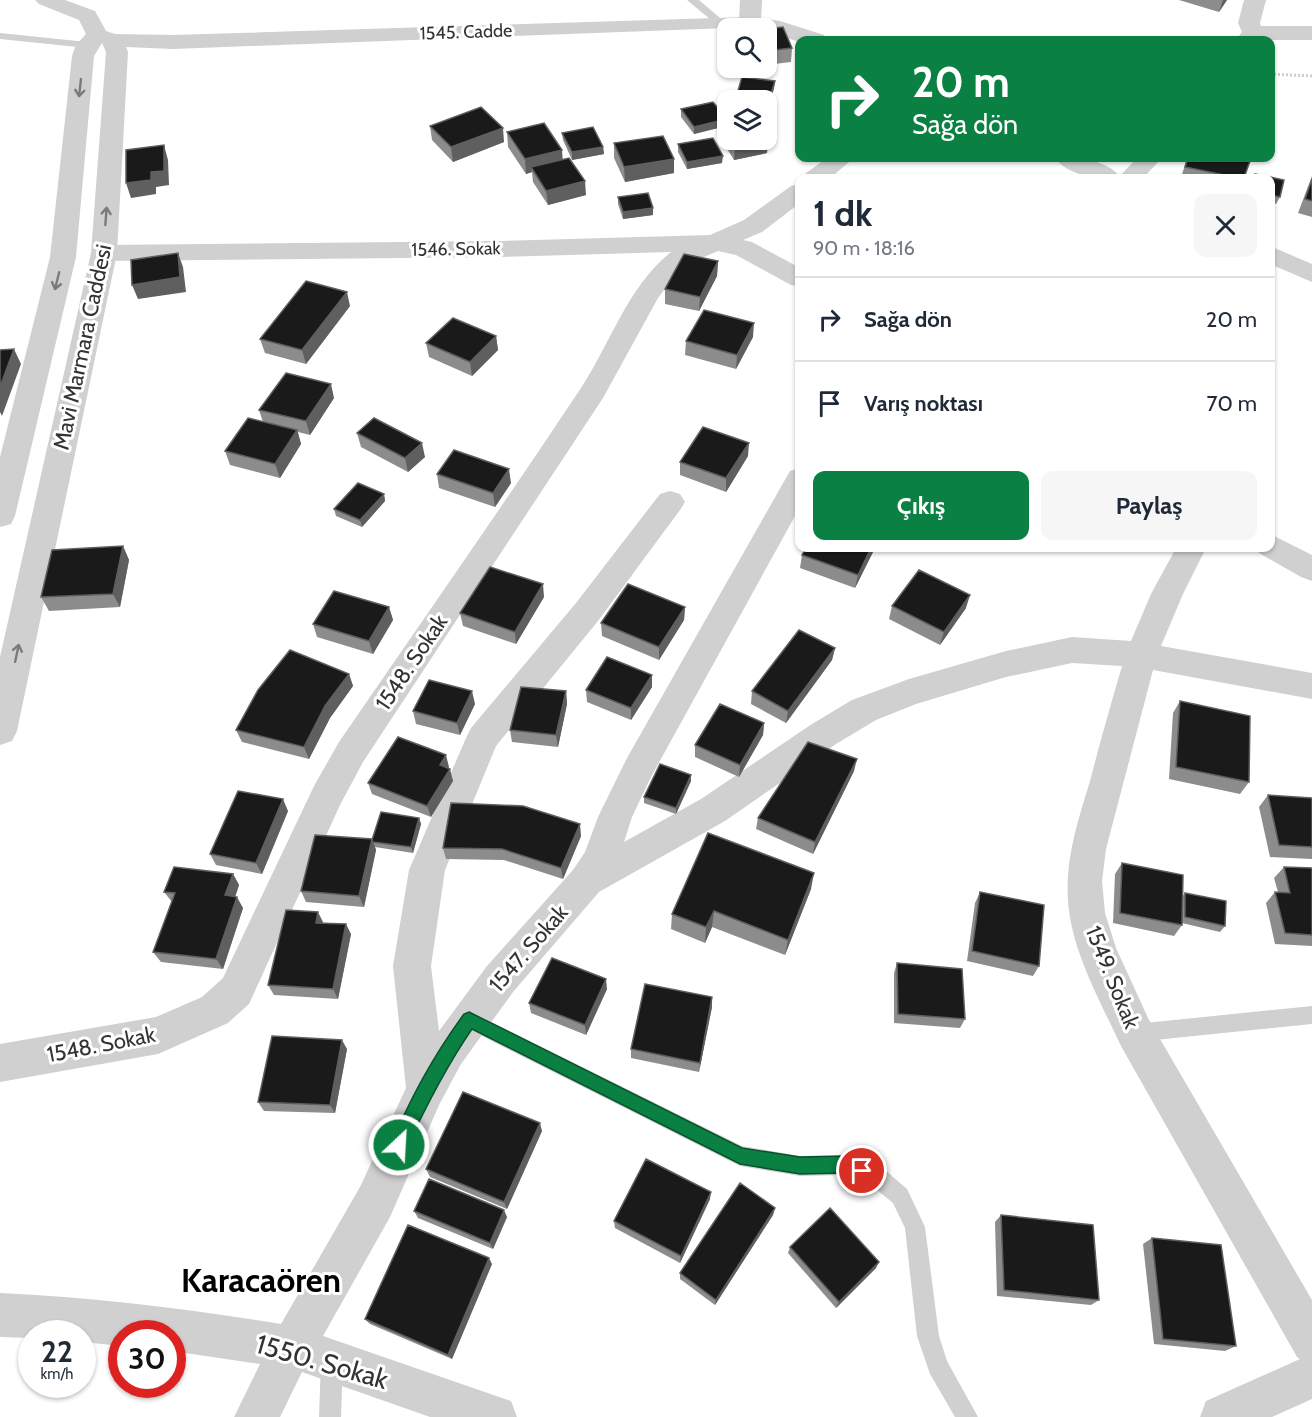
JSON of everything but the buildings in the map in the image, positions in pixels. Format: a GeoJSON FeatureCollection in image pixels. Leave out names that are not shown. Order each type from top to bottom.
{"type":"FeatureCollection","features":[{"type":"Feature","properties":{"kind":"street"},"geometry":{"type":"LineString","coordinates":[[0,516],[63,257],[83,56],[99,40],[87,16],[46,0]]}},
{"type":"Feature","properties":{"kind":"street"},"geometry":{"type":"LineString","coordinates":[[750,18],[751,0]]}},
{"type":"Feature","properties":{"kind":"street"},"geometry":{"type":"LineString","coordinates":[[1250,36],[1249,22],[1255,0]]}},
{"type":"Feature","properties":{"kind":"street","name":"1545. Cadde"},"geometry":{"type":"LineString","coordinates":[[99,40],[173,42],[717,23]]}},
{"type":"Feature","properties":{"kind":"street","name":"1545. Cadde"},"geometry":{"type":"LineString","coordinates":[[777,27],[804,36]]}},
{"type":"Feature","properties":{"kind":"street"},"geometry":{"type":"LineString","coordinates":[[1266,36],[1312,33]]}},
{"type":"Feature","properties":{"kind":"street","name":"Mavi Marmara Caddesi"},"geometry":{"type":"LineString","coordinates":[[0,731],[104,253],[117,52],[99,40]]}},
{"type":"Feature","properties":{"kind":"street"},"geometry":{"type":"LineString","coordinates":[[820,174],[837,162]]}},
{"type":"Feature","properties":{"kind":"street"},"geometry":{"type":"LineString","coordinates":[[1075,162],[1101,174]]}},
{"type":"Feature","properties":{"kind":"street"},"geometry":{"type":"LineString","coordinates":[[1134,174],[1146,162]]}},
{"type":"Feature","properties":{"kind":"street","name":"1548. Sokak"},"geometry":{"type":"LineString","coordinates":[[1,1067],[158,1035],[215,1010],[236,991],[326,797],[351,752],[593,391],[647,295],[667,268],[681,257],[753,226],[795,195]]}},
{"type":"Feature","properties":{"kind":"street","name":"1546. Sokak"},"geometry":{"type":"LineString","coordinates":[[104,253],[501,249],[718,243],[743,248],[795,276]]}},
{"type":"Feature","properties":{"kind":"street"},"geometry":{"type":"LineString","coordinates":[[1275,256],[1312,274]]}},
{"type":"Feature","properties":{"kind":"street","name":"1547. Sokak"},"geometry":{"type":"LineString","coordinates":[[256,1417],[292,1347],[375,1202],[426,1089],[447,1051],[500,979],[586,881],[600,860],[615,817],[639,768],[795,488]]}},
{"type":"Feature","properties":{"kind":"street"},"geometry":{"type":"LineString","coordinates":[[426,1089],[412,966],[427,870],[483,738],[587,612],[670,502]]}},
{"type":"Feature","properties":{"kind":"street"},"geometry":{"type":"LineString","coordinates":[[1275,548],[1312,569]]}},
{"type":"Feature","properties":{"kind":"street","name":"1549. Sokak"},"geometry":{"type":"LineString","coordinates":[[1189,552],[1167,594],[1141,656],[1088,849],[1084,881],[1087,913],[1097,948],[1135,1033],[1312,1342]]}},
{"type":"Feature","properties":{"kind":"street"},"geometry":{"type":"LineString","coordinates":[[586,881],[713,810],[824,734],[864,710],[909,692],[1006,664],[1072,650],[1099,651],[1141,656],[1312,686]]}},
{"type":"Feature","properties":{"kind":"street","name":"1550. Sokak"},"geometry":{"type":"LineString","coordinates":[[0,1315],[51,1317],[190,1331],[292,1347],[495,1417]]}},
{"type":"Feature","properties":{"kind":"street"},"geometry":{"type":"LineString","coordinates":[[1222,1417],[1312,1376]]}},
{"type":"Feature","properties":{"kind":"lane"},"geometry":{"type":"LineString","coordinates":[[692,0],[717,20]]}},
{"type":"Feature","properties":{"kind":"lane"},"geometry":{"type":"LineString","coordinates":[[0,36],[99,40]]}},
{"type":"Feature","properties":{"kind":"lane"},"geometry":{"type":"LineString","coordinates":[[1135,1033],[1312,1015]]}},
{"type":"Feature","properties":{"kind":"lane"},"geometry":{"type":"LineString","coordinates":[[469,1020],[740,1156],[800,1166],[847,1165],[878,1177],[900,1196],[915,1227],[928,1336],[938,1366],[967,1417]]}},
{"type":"Feature","properties":{"kind":"lane"},"geometry":{"type":"LineString","coordinates":[[330,1417],[332,1360]]}},
{"type":"Feature","properties":{"kind":"path"},"geometry":{"type":"LineString","coordinates":[[1275,74],[1312,76]]}},
{"type":"Feature","properties":{"kind":"district","name":"Karacaören"},"geometry":{"type":"Point","coordinates":[261,1280]}},
{"type":"Feature","properties":{"kind":"route"},"geometry":{"type":"LineString","coordinates":[[399,1145],[447,1051],[469,1020],[740,1156],[764,1162],[800,1166],[847,1165],[862,1171]]}}]}
